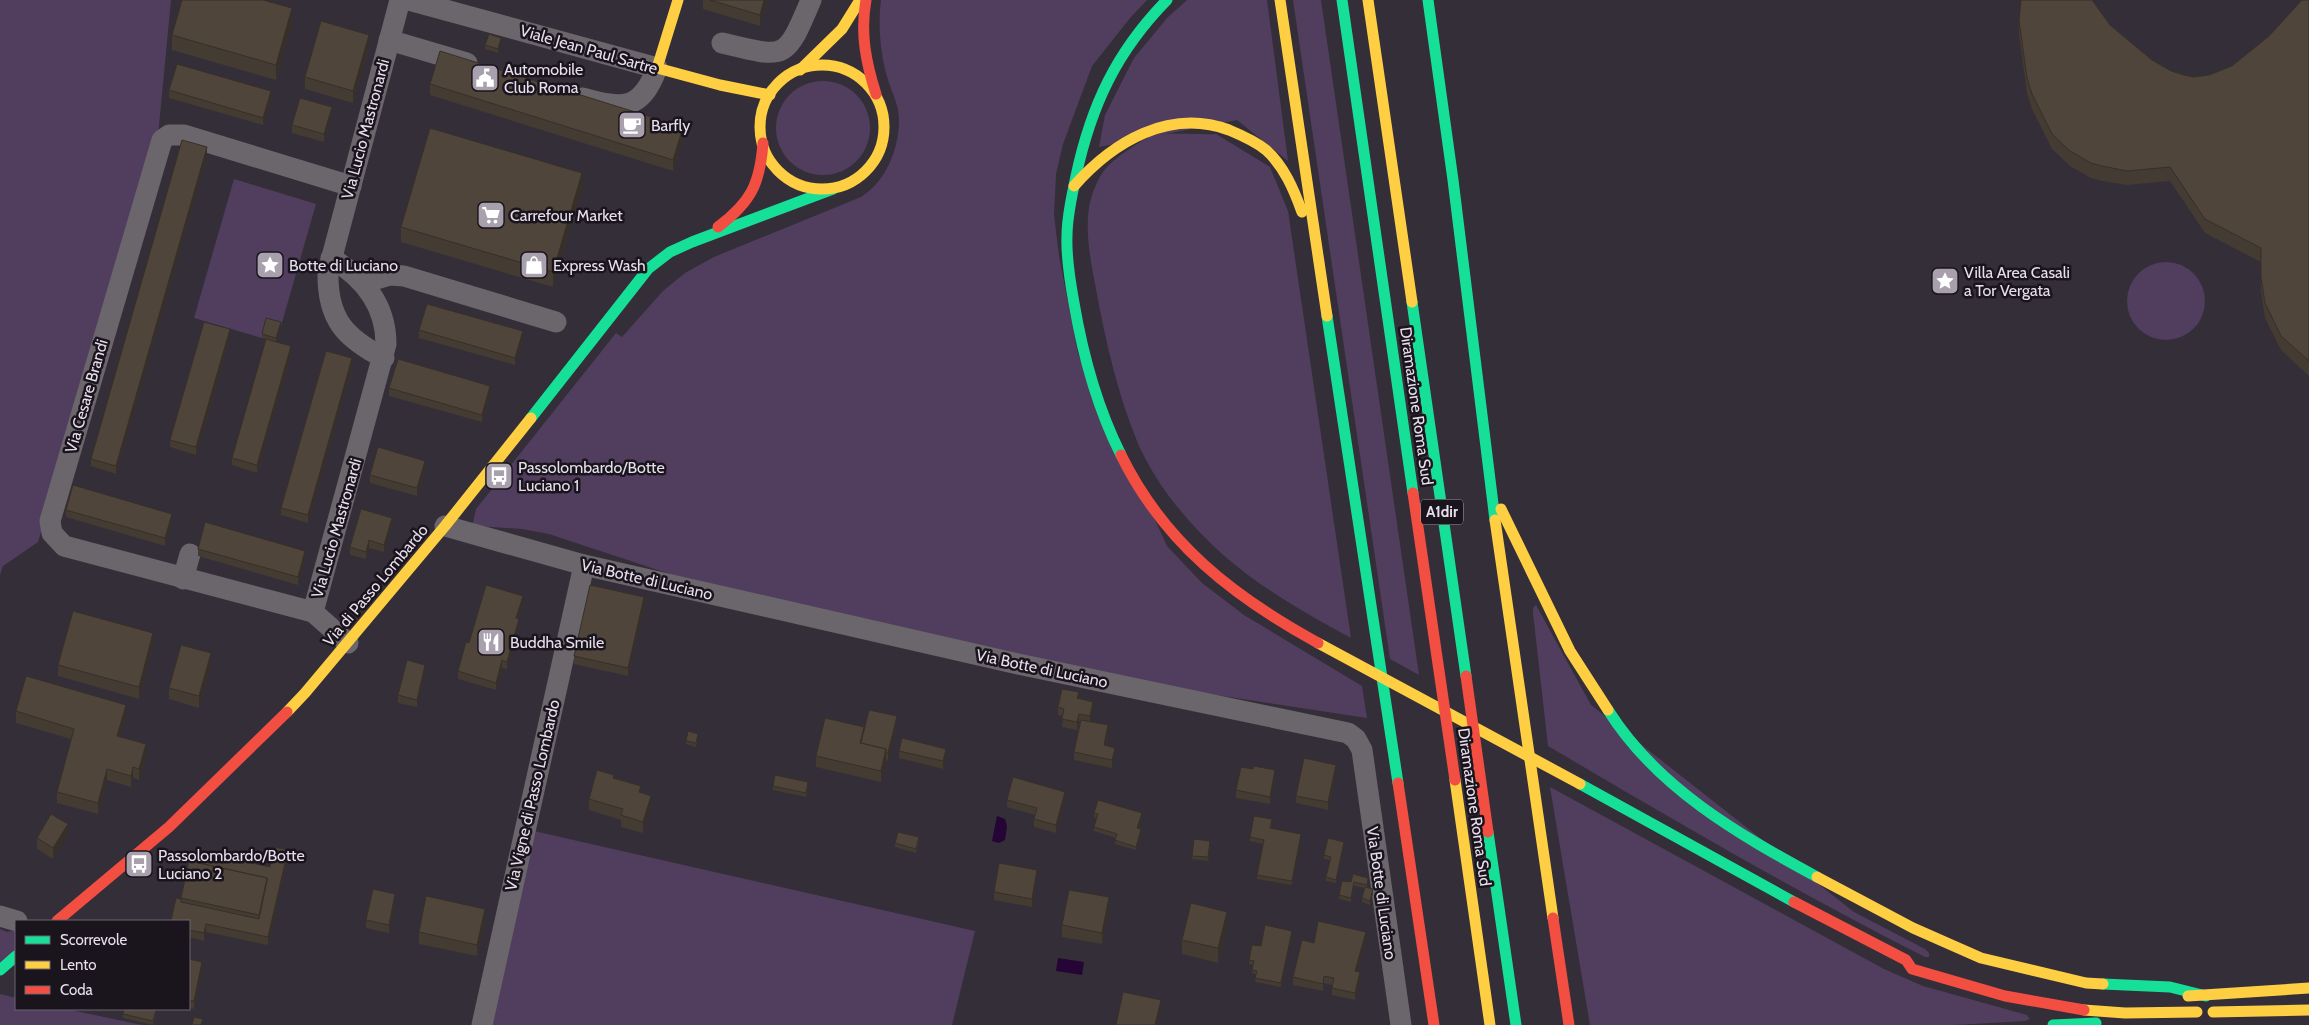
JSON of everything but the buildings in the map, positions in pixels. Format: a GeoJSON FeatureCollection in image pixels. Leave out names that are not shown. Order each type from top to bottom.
{"type":"FeatureCollection","features":[{"type":"Feature","properties":{"kind":"main road"},"geometry":{"type":"LineString","coordinates":[[657,68],[678,0]]}},
{"type":"Feature","properties":{"kind":"main road"},"geometry":{"type":"LineString","coordinates":[[860,0],[833,39],[800,70],[782,80],[770,95],[762,113],[761,133],[771,161],[788,179],[812,188],[833,188],[853,182],[869,169],[880,151],[884,125],[868,71],[863,31],[866,0]]}},
{"type":"Feature","properties":{"kind":"main road"},"geometry":{"type":"LineString","coordinates":[[1167,0],[1134,35],[1117,61],[1102,90],[1084,140],[1066,236],[1078,333],[1095,396],[1124,464],[1160,520],[1204,566],[1248,602],[1320,643],[1687,842],[1824,919],[1912,958],[1912,969],[1963,986],[2022,1000],[2101,1012],[2309,1010]]}},
{"type":"Feature","properties":{"kind":"main road"},"geometry":{"type":"LineString","coordinates":[[1280,0],[1434,1025]]}},
{"type":"Feature","properties":{"kind":"main road","name":"Diramazione Roma Sud"},"geometry":{"type":"LineString","coordinates":[[1342,0],[1490,1025]]}},
{"type":"Feature","properties":{"kind":"main road","name":"Diramazione Roma Sud"},"geometry":{"type":"LineString","coordinates":[[1368,0],[1516,1025]]}},
{"type":"Feature","properties":{"kind":"main road"},"geometry":{"type":"LineString","coordinates":[[1428,0],[1453,180],[1508,627],[1569,1025]]}},
{"type":"Feature","properties":{"kind":"main road"},"geometry":{"type":"LineString","coordinates":[[800,70],[829,65],[848,71],[866,83],[878,100]]}},
{"type":"Feature","properties":{"kind":"main road","name":"Viale Jean Paul Sartre"},"geometry":{"type":"LineString","coordinates":[[657,68],[720,85],[770,95]]}},
{"type":"Feature","properties":{"kind":"main road"},"geometry":{"type":"LineString","coordinates":[[1074,187],[1092,164],[1134,136],[1175,124],[1199,122],[1217,126],[1235,132],[1260,146],[1277,164],[1299,202],[1320,266]]}},
{"type":"Feature","properties":{"kind":"main road","name":"Via di Passo Lombardo"},"geometry":{"type":"LineString","coordinates":[[58,920],[169,827],[226,773],[305,693],[445,526],[648,269],[668,253],[730,218],[750,197],[760,175],[763,143]]}},
{"type":"Feature","properties":{"kind":"main road","name":"Via di Passo Lombardo"},"geometry":{"type":"LineString","coordinates":[[688,243],[740,226],[833,188]]}},
{"type":"Feature","properties":{"kind":"main road"},"geometry":{"type":"LineString","coordinates":[[1492,490],[1557,626],[1603,705],[1624,734],[1656,770],[1717,818],[1770,851],[1913,928],[1981,958],[2086,983],[2170,987],[2206,996]]}},
{"type":"Feature","properties":{"kind":"main road"},"geometry":{"type":"LineString","coordinates":[[0,970],[15,957]]}},
{"type":"Feature","properties":{"kind":"main road"},"geometry":{"type":"LineString","coordinates":[[1951,968],[1995,981]]}},
{"type":"Feature","properties":{"kind":"main road"},"geometry":{"type":"LineString","coordinates":[[2149,998],[2206,996],[2309,988]]}},
{"type":"Feature","properties":{"kind":"main road"},"geometry":{"type":"LineString","coordinates":[[2053,1025],[2174,1020],[2197,1012]]}},
{"type":"Feature","properties":{"kind":"street","name":"Via Lucio Mastronardi"},"geometry":{"type":"LineString","coordinates":[[384,358],[356,342],[342,328],[328,292],[328,272],[400,0]]}},
{"type":"Feature","properties":{"kind":"street","name":"Viale Jean Paul Sartre"},"geometry":{"type":"LineString","coordinates":[[409,0],[657,68]]}},
{"type":"Feature","properties":{"kind":"street"},"geometry":{"type":"LineString","coordinates":[[722,43],[765,53],[777,53],[783,50],[795,38],[811,0]]}},
{"type":"Feature","properties":{"kind":"street"},"geometry":{"type":"LineString","coordinates":[[389,40],[490,70]]}},
{"type":"Feature","properties":{"kind":"street"},"geometry":{"type":"LineString","coordinates":[[564,92],[612,105],[627,105],[643,96],[652,82],[657,68]]}},
{"type":"Feature","properties":{"kind":"street","name":"Via Cesare Brandi"},"geometry":{"type":"LineString","coordinates":[[348,643],[312,612],[64,546],[56,539],[50,528],[51,515],[160,145],[166,137],[178,134],[350,186]]}},
{"type":"Feature","properties":{"kind":"street","name":"Via Lucio Mastronardi"},"geometry":{"type":"LineString","coordinates":[[312,612],[384,358],[386,344],[385,325],[378,306],[363,283],[350,270],[331,258]]}},
{"type":"Feature","properties":{"kind":"street"},"geometry":{"type":"LineString","coordinates":[[363,283],[390,275],[404,276],[556,322]]}},
{"type":"Feature","properties":{"kind":"street","name":"Via Botte di Luciano"},"geometry":{"type":"LineString","coordinates":[[445,526],[584,565],[1018,664],[1348,733],[1356,739],[1362,750],[1401,1025]]}},
{"type":"Feature","properties":{"kind":"street"},"geometry":{"type":"LineString","coordinates":[[183,579],[190,554]]}},
{"type":"Feature","properties":{"kind":"street","name":"Via Vigne di Passo Lombardo"},"geometry":{"type":"LineString","coordinates":[[482,1025],[584,565]]}},
{"type":"Feature","properties":{"kind":"street"},"geometry":{"type":"LineString","coordinates":[[0,916],[15,920]]}},
{"type":"Feature","properties":{"kind":"shaded area"},"geometry":{"type":"Polygon","coordinates":[[[0,0],[171,0],[158,136],[38,542],[3,566],[0,575],[0,0]]]}},
{"type":"Feature","properties":{"kind":"shaded area"},"geometry":{"type":"Polygon","coordinates":[[[881,0],[1147,0],[1130,18],[1092,66],[1063,144],[1056,174],[1054,215],[1059,256],[1078,354],[1167,546],[1202,583],[1244,615],[1362,686],[1367,718],[1197,692],[976,646],[670,574],[549,534],[522,529],[476,526],[473,523],[476,509],[616,333],[622,337],[663,291],[685,273],[714,257],[861,197],[879,181],[896,146],[899,121],[898,109],[887,78],[882,55],[880,36],[881,0]]]}},
{"type":"Feature","properties":{"kind":"shaded area"},"geometry":{"type":"Polygon","coordinates":[[[1187,0],[1267,0],[1288,161],[1237,120],[1099,147],[1105,115],[1134,58],[1167,18],[1187,0]]]}},
{"type":"Feature","properties":{"kind":"shaded area"},"geometry":{"type":"Polygon","coordinates":[[[1293,0],[1321,0],[1419,675],[1390,659],[1293,0]]]}},
{"type":"Feature","properties":{"kind":"shaded area"},"geometry":{"type":"Polygon","coordinates":[[[823,81],[841,84],[856,95],[867,110],[870,128],[867,146],[856,161],[841,172],[823,175],[805,172],[790,161],[779,146],[776,128],[779,110],[790,95],[805,84],[823,81]]]}},
{"type":"Feature","properties":{"kind":"shaded area"},"geometry":{"type":"Polygon","coordinates":[[[1166,134],[1216,134],[1270,167],[1288,211],[1351,638],[1298,608],[1251,577],[1208,541],[1188,520],[1152,471],[1139,446],[1113,369],[1089,248],[1089,207],[1096,185],[1104,170],[1111,163],[1129,149],[1152,136],[1166,134]]]}},
{"type":"Feature","properties":{"kind":"shaded area"},"geometry":{"type":"Polygon","coordinates":[[[234,179],[316,204],[281,326],[267,322],[262,338],[194,318],[234,179]]]}},
{"type":"Feature","properties":{"kind":"shaded area"},"geometry":{"type":"Polygon","coordinates":[[[2158,262],[2174,262],[2188,268],[2199,279],[2205,293],[2205,309],[2199,323],[2188,334],[2174,340],[2158,340],[2144,334],[2133,323],[2127,309],[2127,293],[2133,279],[2144,268],[2158,262]]]}},
{"type":"Feature","properties":{"kind":"shaded area"},"geometry":{"type":"Polygon","coordinates":[[[1536,605],[1591,705],[1854,912],[1925,949],[1929,953],[1929,957],[1925,957],[1782,881],[1548,746],[1533,613],[1533,608],[1536,605]]]}},
{"type":"Feature","properties":{"kind":"shaded area"},"geometry":{"type":"Polygon","coordinates":[[[1550,787],[1884,969],[1923,986],[2027,1015],[2030,1019],[2025,1021],[1955,1025],[1590,1025],[1550,787]]]}},
{"type":"Feature","properties":{"kind":"shaded area"},"geometry":{"type":"Polygon","coordinates":[[[997,816],[1005,819],[1007,826],[1005,840],[999,843],[992,841],[997,816]]]}},
{"type":"Feature","properties":{"kind":"shaded area"},"geometry":{"type":"Polygon","coordinates":[[[525,829],[975,931],[952,1025],[482,1025],[525,829]]]}},
{"type":"Feature","properties":{"kind":"shaded area"},"geometry":{"type":"Polygon","coordinates":[[[0,929],[7,932],[15,930],[15,951],[0,964],[0,929]]]}},
{"type":"Feature","properties":{"kind":"shaded area"},"geometry":{"type":"Polygon","coordinates":[[[1058,958],[1084,962],[1082,975],[1056,971],[1058,958]]]}},
{"type":"Feature","properties":{"kind":"shaded area"},"geometry":{"type":"Polygon","coordinates":[[[0,994],[15,998],[15,1010],[71,1010],[142,1025],[0,1025],[0,994]]]}},
{"type":"Feature","properties":{"kind":"traffic: fast"},"geometry":{"type":"LineString","coordinates":[[1121,455],[1098,400],[1082,342],[1069,270],[1068,221],[1071,198],[1082,150],[1098,103],[1108,81],[1133,40],[1167,0]]}},
{"type":"Feature","properties":{"kind":"traffic: fast"},"geometry":{"type":"LineString","coordinates":[[1342,0],[1413,493]]}},
{"type":"Feature","properties":{"kind":"traffic: fast"},"geometry":{"type":"LineString","coordinates":[[1428,0],[1453,180],[1495,520]]}},
{"type":"Feature","properties":{"kind":"traffic: fast"},"geometry":{"type":"LineString","coordinates":[[531,418],[648,269],[670,252],[833,189]]}},
{"type":"Feature","properties":{"kind":"traffic: fast"},"geometry":{"type":"LineString","coordinates":[[1412,302],[1466,676]]}},
{"type":"Feature","properties":{"kind":"traffic: fast"},"geometry":{"type":"LineString","coordinates":[[1327,316],[1398,783]]}},
{"type":"Feature","properties":{"kind":"traffic: fast"},"geometry":{"type":"LineString","coordinates":[[1608,710],[1628,738],[1650,763],[1701,807],[1758,844],[1817,877]]}},
{"type":"Feature","properties":{"kind":"traffic: fast"},"geometry":{"type":"LineString","coordinates":[[1580,784],[1794,902]]}},
{"type":"Feature","properties":{"kind":"traffic: fast"},"geometry":{"type":"LineString","coordinates":[[1488,832],[1516,1025]]}},
{"type":"Feature","properties":{"kind":"traffic: fast"},"geometry":{"type":"LineString","coordinates":[[0,970],[15,957]]}},
{"type":"Feature","properties":{"kind":"traffic: fast"},"geometry":{"type":"LineString","coordinates":[[2103,984],[2170,987],[2206,996]]}},
{"type":"Feature","properties":{"kind":"traffic: fast"},"geometry":{"type":"LineString","coordinates":[[2053,1025],[2096,1023]]}},
{"type":"Feature","properties":{"kind":"traffic: slow"},"geometry":{"type":"LineString","coordinates":[[678,0],[657,68],[720,85],[770,95]]}},
{"type":"Feature","properties":{"kind":"traffic: slow"},"geometry":{"type":"LineString","coordinates":[[800,70],[842,29],[860,0]]}},
{"type":"Feature","properties":{"kind":"traffic: slow"},"geometry":{"type":"LineString","coordinates":[[1280,0],[1327,316]]}},
{"type":"Feature","properties":{"kind":"traffic: slow"},"geometry":{"type":"LineString","coordinates":[[1368,0],[1412,302]]}},
{"type":"Feature","properties":{"kind":"traffic: slow"},"geometry":{"type":"LineString","coordinates":[[822,65],[846,70],[866,83],[879,103],[884,127],[879,151],[866,171],[846,184],[822,189],[798,184],[778,171],[765,151],[760,127],[765,103],[778,83],[798,70],[822,65]]}},
{"type":"Feature","properties":{"kind":"traffic: slow"},"geometry":{"type":"LineString","coordinates":[[1074,186],[1106,156],[1124,143],[1144,133],[1164,126],[1185,123],[1207,124],[1229,130],[1253,141],[1266,150],[1283,171],[1302,212]]}},
{"type":"Feature","properties":{"kind":"traffic: slow"},"geometry":{"type":"LineString","coordinates":[[287,712],[445,526],[531,418]]}},
{"type":"Feature","properties":{"kind":"traffic: slow"},"geometry":{"type":"LineString","coordinates":[[1501,509],[1570,651],[1608,710]]}},
{"type":"Feature","properties":{"kind":"traffic: slow"},"geometry":{"type":"LineString","coordinates":[[1495,520],[1553,918]]}},
{"type":"Feature","properties":{"kind":"traffic: slow"},"geometry":{"type":"LineString","coordinates":[[1318,643],[1580,784]]}},
{"type":"Feature","properties":{"kind":"traffic: slow"},"geometry":{"type":"LineString","coordinates":[[1455,780],[1490,1025]]}},
{"type":"Feature","properties":{"kind":"traffic: slow"},"geometry":{"type":"LineString","coordinates":[[1817,877],[1913,928],[1981,958],[2086,983],[2103,984]]}},
{"type":"Feature","properties":{"kind":"traffic: slow"},"geometry":{"type":"LineString","coordinates":[[2188,996],[2309,988]]}},
{"type":"Feature","properties":{"kind":"traffic: slow"},"geometry":{"type":"LineString","coordinates":[[2084,1010],[2125,1013],[2197,1012]]}},
{"type":"Feature","properties":{"kind":"traffic: slow"},"geometry":{"type":"LineString","coordinates":[[2213,1012],[2309,1010]]}},
{"type":"Feature","properties":{"kind":"traffic: jam"},"geometry":{"type":"LineString","coordinates":[[866,0],[864,12],[865,48],[876,94]]}},
{"type":"Feature","properties":{"kind":"traffic: jam"},"geometry":{"type":"LineString","coordinates":[[718,227],[739,209],[752,191],[762,157],[763,143]]}},
{"type":"Feature","properties":{"kind":"traffic: jam"},"geometry":{"type":"LineString","coordinates":[[1121,455],[1138,486],[1158,515],[1204,565],[1258,607],[1318,643]]}},
{"type":"Feature","properties":{"kind":"traffic: jam"},"geometry":{"type":"LineString","coordinates":[[1413,493],[1455,780]]}},
{"type":"Feature","properties":{"kind":"traffic: jam"},"geometry":{"type":"LineString","coordinates":[[1466,676],[1488,832]]}},
{"type":"Feature","properties":{"kind":"traffic: jam"},"geometry":{"type":"LineString","coordinates":[[58,920],[169,827],[287,712]]}},
{"type":"Feature","properties":{"kind":"traffic: jam"},"geometry":{"type":"LineString","coordinates":[[1398,783],[1434,1025]]}},
{"type":"Feature","properties":{"kind":"traffic: jam"},"geometry":{"type":"LineString","coordinates":[[1794,902],[1906,960],[1912,969],[2005,996],[2084,1010]]}},
{"type":"Feature","properties":{"kind":"traffic: jam"},"geometry":{"type":"LineString","coordinates":[[1553,918],[1569,1025]]}},
{"type":"Feature","properties":{"kind":"place","name":"Automobile Club Roma"},"geometry":{"type":"Point","coordinates":[485,78]}},
{"type":"Feature","properties":{"kind":"place","name":"Barfly"},"geometry":{"type":"Point","coordinates":[632,125]}},
{"type":"Feature","properties":{"kind":"place","name":"Carrefour Market"},"geometry":{"type":"Point","coordinates":[491,215]}},
{"type":"Feature","properties":{"kind":"place","name":"Botte di Luciano"},"geometry":{"type":"Point","coordinates":[270,265]}},
{"type":"Feature","properties":{"kind":"place","name":"Express Wash"},"geometry":{"type":"Point","coordinates":[534,265]}},
{"type":"Feature","properties":{"kind":"place","name":"Villa Area Casali a Tor Vergata"},"geometry":{"type":"Point","coordinates":[1945,281]}},
{"type":"Feature","properties":{"kind":"place","name":"Passolombardo/Botte Luciano 1"},"geometry":{"type":"Point","coordinates":[499,476]}},
{"type":"Feature","properties":{"kind":"place","name":"Buddha Smile"},"geometry":{"type":"Point","coordinates":[491,642]}},
{"type":"Feature","properties":{"kind":"place","name":"Passolombardo/Botte Luciano 2"},"geometry":{"type":"Point","coordinates":[139,864]}}]}
